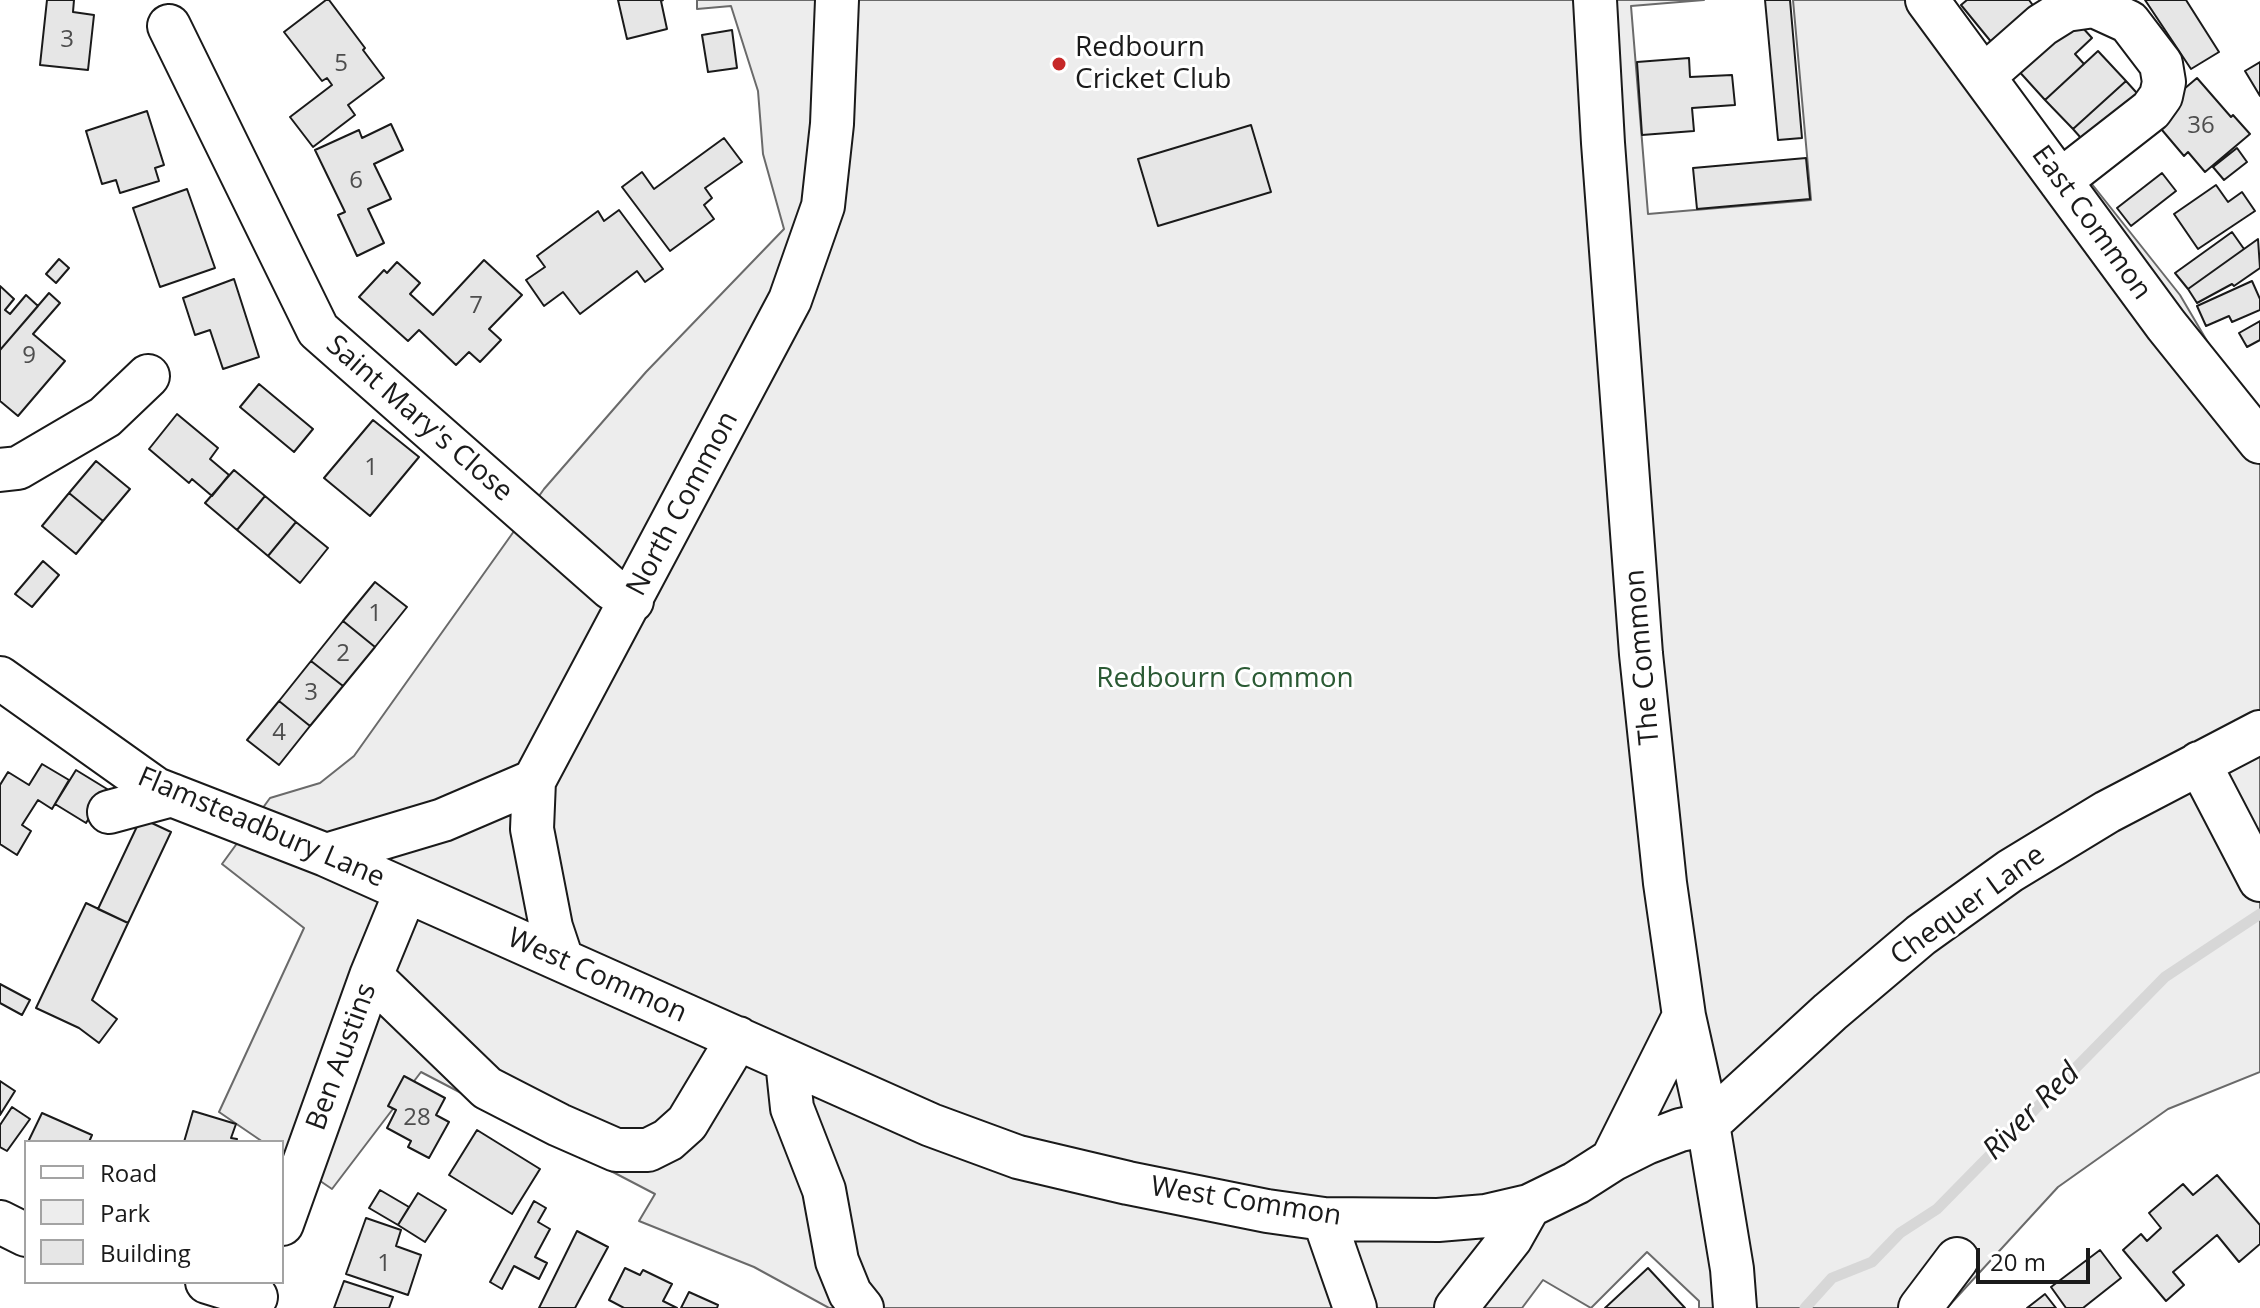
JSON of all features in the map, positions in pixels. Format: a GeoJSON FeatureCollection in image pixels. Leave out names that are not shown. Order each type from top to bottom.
{"type":"FeatureCollection","features":[{"type":"Feature","properties":{"kind":"street","name":"North Common"},"geometry":{"type":"LineString","coordinates":[[534,781],[790,300],[823,206],[832,124],[837,0]]}},
{"type":"Feature","properties":{"kind":"street","name":"The Common"},"geometry":{"type":"LineString","coordinates":[[1595,0],[1641,654],[1665,883],[1684,1016],[1708,1124],[1732,1269],[1735,1308]]}},
{"type":"Feature","properties":{"kind":"street","name":"East Common"},"geometry":{"type":"LineString","coordinates":[[1927,0],[2166,325],[2260,442]]}},
{"type":"Feature","properties":{"kind":"street"},"geometry":{"type":"LineString","coordinates":[[1984,76],[2042,25],[2066,10],[2094,6],[2129,22],[2161,64],[2164,82],[2161,96],[2151,110],[2060,181]]}},
{"type":"Feature","properties":{"kind":"street","name":"Saint Mary's Close"},"geometry":{"type":"LineString","coordinates":[[169,26],[318,330],[611,588],[632,601]]}},
{"type":"Feature","properties":{"kind":"street"},"geometry":{"type":"LineString","coordinates":[[9,469],[105,417],[148,376]]}},
{"type":"Feature","properties":{"kind":"street","name":"Flamsteadbury Lane"},"geometry":{"type":"LineString","coordinates":[[0,678],[127,770],[172,795],[326,855],[406,891]]}},
{"type":"Feature","properties":{"kind":"street","name":"Chequer Lane"},"geometry":{"type":"LineString","coordinates":[[1708,1124],[1830,1012],[1921,935],[2022,864],[2107,812],[2260,732]]}},
{"type":"Feature","properties":{"kind":"street"},"geometry":{"type":"LineString","coordinates":[[2199,763],[2254,870]]}},
{"type":"Feature","properties":{"kind":"street"},"geometry":{"type":"LineString","coordinates":[[326,855],[443,820],[534,781],[532,829],[551,927],[562,960]]}},
{"type":"Feature","properties":{"kind":"street"},"geometry":{"type":"LineString","coordinates":[[109,812],[172,795]]}},
{"type":"Feature","properties":{"kind":"street","name":"West Common"},"geometry":{"type":"LineString","coordinates":[[406,891],[931,1125],[1018,1157],[1267,1211],[1324,1219],[1438,1220],[1486,1216],[1529,1206],[1646,1143],[1680,1130],[1708,1124]]}},
{"type":"Feature","properties":{"kind":"street","name":"Ben Austins"},"geometry":{"type":"LineString","coordinates":[[284,1218],[371,976],[406,891]]}},
{"type":"Feature","properties":{"kind":"street"},"geometry":{"type":"LineString","coordinates":[[371,976],[487,1088],[616,1150],[648,1150],[668,1140],[687,1123],[738,1038]]}},
{"type":"Feature","properties":{"kind":"street"},"geometry":{"type":"LineString","coordinates":[[1612,1160],[1684,1016]]}},
{"type":"Feature","properties":{"kind":"street"},"geometry":{"type":"LineString","coordinates":[[787,1061],[792,1108],[824,1190],[837,1261],[850,1293],[862,1308]]}},
{"type":"Feature","properties":{"kind":"street"},"geometry":{"type":"LineString","coordinates":[[1456,1308],[1511,1238],[1529,1206]]}},
{"type":"Feature","properties":{"kind":"street"},"geometry":{"type":"LineString","coordinates":[[1324,1219],[1355,1308]]}},
{"type":"Feature","properties":{"kind":"street"},"geometry":{"type":"LineString","coordinates":[[0,1222],[24,1234]]}},
{"type":"Feature","properties":{"kind":"street"},"geometry":{"type":"LineString","coordinates":[[1920,1308],[1957,1259]]}},
{"type":"Feature","properties":{"kind":"street"},"geometry":{"type":"LineString","coordinates":[[214,1284],[256,1296]]}},
{"type":"Feature","properties":{"kind":"green space","name":"Redbourn Common"},"geometry":{"type":"Polygon","coordinates":[[[697,0],[1704,0],[1631,6],[1648,214],[1811,200],[1793,0],[1954,0],[1991,57],[2180,295],[2210,346],[2260,409],[2260,1072],[2168,1109],[2058,1187],[1947,1308],[1699,1308],[1699,1301],[1647,1252],[1591,1308],[1543,1280],[1522,1308],[829,1308],[754,1267],[639,1221],[655,1194],[421,1072],[332,1189],[284,1156],[284,1140],[260,1140],[219,1112],[304,928],[222,864],[270,798],[320,783],[354,756],[544,489],[646,372],[784,229],[763,154],[758,91],[731,6],[697,9],[697,0]]]}},
{"type":"Feature","properties":{"kind":"building"},"geometry":{"type":"Polygon","coordinates":[[[47,0],[74,0],[73,12],[94,15],[88,70],[40,65],[47,0]]]}},
{"type":"Feature","properties":{"kind":"building"},"geometry":{"type":"Polygon","coordinates":[[[326,0],[365,48],[363,50],[384,78],[348,105],[355,115],[313,147],[290,117],[332,85],[327,78],[322,81],[284,32],[326,0]]]}},
{"type":"Feature","properties":{"kind":"building"},"geometry":{"type":"Polygon","coordinates":[[[618,0],[663,0],[667,29],[627,39],[618,0]]]}},
{"type":"Feature","properties":{"kind":"building"},"geometry":{"type":"Polygon","coordinates":[[[1765,0],[1790,0],[1802,138],[1778,140],[1765,0]]]}},
{"type":"Feature","properties":{"kind":"building"},"geometry":{"type":"Polygon","coordinates":[[[1967,0],[2029,0],[2040,15],[1997,49],[1961,5],[1967,0]]]}},
{"type":"Feature","properties":{"kind":"building"},"geometry":{"type":"Polygon","coordinates":[[[2145,0],[2186,0],[2219,52],[2191,69],[2145,0]]]}},
{"type":"Feature","properties":{"kind":"building"},"geometry":{"type":"Polygon","coordinates":[[[2072,16],[2092,38],[2075,54],[2084,64],[2045,100],[2016,68],[2072,16]]]}},
{"type":"Feature","properties":{"kind":"building"},"geometry":{"type":"Polygon","coordinates":[[[732,30],[737,68],[708,72],[702,35],[732,30]]]}},
{"type":"Feature","properties":{"kind":"building"},"geometry":{"type":"Polygon","coordinates":[[[2098,51],[2126,81],[2073,129],[2045,100],[2098,51]]]}},
{"type":"Feature","properties":{"kind":"building"},"geometry":{"type":"Polygon","coordinates":[[[1689,58],[1690,77],[1732,75],[1735,105],[1692,108],[1694,131],[1642,135],[1637,62],[1689,58]]]}},
{"type":"Feature","properties":{"kind":"building"},"geometry":{"type":"Polygon","coordinates":[[[2260,62],[2260,96],[2245,71],[2260,62]]]}},
{"type":"Feature","properties":{"kind":"building"},"geometry":{"type":"Polygon","coordinates":[[[2197,78],[2250,134],[2205,172],[2188,152],[2184,156],[2151,117],[2197,78]]]}},
{"type":"Feature","properties":{"kind":"building"},"geometry":{"type":"Polygon","coordinates":[[[2126,81],[2145,102],[2088,146],[2073,129],[2126,81]]]}},
{"type":"Feature","properties":{"kind":"building"},"geometry":{"type":"Polygon","coordinates":[[[147,111],[164,165],[155,168],[159,181],[120,193],[116,180],[102,184],[86,131],[147,111]]]}},
{"type":"Feature","properties":{"kind":"building"},"geometry":{"type":"Polygon","coordinates":[[[391,124],[403,150],[374,164],[391,199],[368,209],[384,243],[357,256],[338,215],[345,212],[315,150],[359,130],[362,138],[391,124]]]}},
{"type":"Feature","properties":{"kind":"building"},"geometry":{"type":"Polygon","coordinates":[[[1251,125],[1271,192],[1158,226],[1138,159],[1251,125]]]}},
{"type":"Feature","properties":{"kind":"building"},"geometry":{"type":"Polygon","coordinates":[[[724,138],[742,162],[705,188],[712,198],[704,205],[714,219],[670,251],[622,187],[642,172],[654,189],[724,138]]]}},
{"type":"Feature","properties":{"kind":"building"},"geometry":{"type":"Polygon","coordinates":[[[2237,148],[2247,162],[2224,180],[2213,167],[2237,148]]]}},
{"type":"Feature","properties":{"kind":"building"},"geometry":{"type":"Polygon","coordinates":[[[1806,158],[1810,199],[1697,209],[1693,168],[1806,158]]]}},
{"type":"Feature","properties":{"kind":"building"},"geometry":{"type":"Polygon","coordinates":[[[2162,173],[2176,191],[2131,226],[2117,208],[2162,173]]]}},
{"type":"Feature","properties":{"kind":"building"},"geometry":{"type":"Polygon","coordinates":[[[2216,185],[2228,202],[2242,192],[2255,211],[2198,249],[2174,214],[2216,185]]]}},
{"type":"Feature","properties":{"kind":"building"},"geometry":{"type":"Polygon","coordinates":[[[187,189],[215,268],[160,287],[133,208],[187,189]]]}},
{"type":"Feature","properties":{"kind":"building"},"geometry":{"type":"Polygon","coordinates":[[[619,210],[663,269],[645,282],[637,271],[580,314],[563,292],[544,306],[526,280],[545,267],[537,256],[598,211],[604,221],[619,210]]]}},
{"type":"Feature","properties":{"kind":"building"},"geometry":{"type":"Polygon","coordinates":[[[2232,232],[2244,249],[2188,289],[2175,273],[2232,232]]]}},
{"type":"Feature","properties":{"kind":"building"},"geometry":{"type":"Polygon","coordinates":[[[2258,239],[2260,268],[2234,286],[2232,284],[2197,303],[2188,289],[2258,239]]]}},
{"type":"Feature","properties":{"kind":"building"},"geometry":{"type":"Polygon","coordinates":[[[59,259],[69,268],[56,283],[46,274],[59,259]]]}},
{"type":"Feature","properties":{"kind":"building"},"geometry":{"type":"Polygon","coordinates":[[[484,260],[522,295],[489,329],[501,340],[480,362],[469,352],[456,365],[419,330],[408,341],[359,297],[384,270],[387,273],[397,262],[420,283],[410,294],[433,315],[484,260]]]}},
{"type":"Feature","properties":{"kind":"building"},"geometry":{"type":"Polygon","coordinates":[[[234,279],[259,357],[223,369],[210,330],[195,335],[183,298],[234,279]]]}},
{"type":"Feature","properties":{"kind":"building"},"geometry":{"type":"Polygon","coordinates":[[[2252,281],[2260,299],[2260,310],[2232,322],[2229,316],[2206,326],[2197,306],[2252,281]]]}},
{"type":"Feature","properties":{"kind":"building"},"geometry":{"type":"Polygon","coordinates":[[[0,286],[14,299],[5,310],[10,314],[26,295],[38,306],[0,350],[0,286]]]}},
{"type":"Feature","properties":{"kind":"building"},"geometry":{"type":"Polygon","coordinates":[[[49,293],[60,303],[33,334],[65,361],[18,416],[0,401],[0,350],[49,293]]]}},
{"type":"Feature","properties":{"kind":"building"},"geometry":{"type":"Polygon","coordinates":[[[2260,321],[2260,340],[2247,347],[2239,333],[2260,321]]]}},
{"type":"Feature","properties":{"kind":"building"},"geometry":{"type":"Polygon","coordinates":[[[259,384],[313,429],[294,452],[240,407],[259,384]]]}},
{"type":"Feature","properties":{"kind":"building"},"geometry":{"type":"Polygon","coordinates":[[[177,414],[218,448],[210,459],[229,475],[212,496],[192,479],[189,483],[149,449],[177,414]]]}},
{"type":"Feature","properties":{"kind":"building"},"geometry":{"type":"Polygon","coordinates":[[[373,420],[419,457],[370,516],[324,478],[373,420]]]}},
{"type":"Feature","properties":{"kind":"building"},"geometry":{"type":"Polygon","coordinates":[[[96,461],[130,489],[103,521],[69,493],[96,461]]]}},
{"type":"Feature","properties":{"kind":"building"},"geometry":{"type":"Polygon","coordinates":[[[234,470],[265,496],[237,530],[205,503],[234,470]]]}},
{"type":"Feature","properties":{"kind":"building"},"geometry":{"type":"Polygon","coordinates":[[[69,493],[103,521],[76,554],[42,526],[69,493]]]}},
{"type":"Feature","properties":{"kind":"building"},"geometry":{"type":"Polygon","coordinates":[[[265,496],[296,522],[268,556],[237,530],[265,496]]]}},
{"type":"Feature","properties":{"kind":"building"},"geometry":{"type":"Polygon","coordinates":[[[296,522],[328,548],[300,583],[268,556],[296,522]]]}},
{"type":"Feature","properties":{"kind":"building"},"geometry":{"type":"Polygon","coordinates":[[[43,561],[59,575],[32,607],[15,594],[43,561]]]}},
{"type":"Feature","properties":{"kind":"building"},"geometry":{"type":"Polygon","coordinates":[[[375,582],[407,607],[375,647],[343,621],[375,582]]]}},
{"type":"Feature","properties":{"kind":"building"},"geometry":{"type":"Polygon","coordinates":[[[343,621],[375,647],[343,686],[311,661],[343,621]]]}},
{"type":"Feature","properties":{"kind":"building"},"geometry":{"type":"Polygon","coordinates":[[[311,661],[343,686],[310,726],[279,701],[311,661]]]}},
{"type":"Feature","properties":{"kind":"building"},"geometry":{"type":"Polygon","coordinates":[[[279,701],[310,726],[279,765],[247,740],[279,701]]]}},
{"type":"Feature","properties":{"kind":"building"},"geometry":{"type":"Polygon","coordinates":[[[42,764],[69,780],[52,809],[38,800],[22,825],[31,831],[17,855],[0,844],[0,785],[8,772],[29,785],[42,764]]]}},
{"type":"Feature","properties":{"kind":"building"},"geometry":{"type":"Polygon","coordinates":[[[76,770],[107,789],[86,823],[55,804],[76,770]]]}},
{"type":"Feature","properties":{"kind":"building"},"geometry":{"type":"Polygon","coordinates":[[[141,818],[171,832],[128,923],[98,909],[141,818]]]}},
{"type":"Feature","properties":{"kind":"building"},"geometry":{"type":"Polygon","coordinates":[[[86,903],[128,923],[92,1000],[117,1019],[99,1043],[79,1028],[36,1008],[86,903]]]}},
{"type":"Feature","properties":{"kind":"building"},"geometry":{"type":"Polygon","coordinates":[[[0,984],[30,1000],[22,1015],[0,1003],[0,984]]]}},
{"type":"Feature","properties":{"kind":"building"},"geometry":{"type":"Polygon","coordinates":[[[404,1076],[445,1098],[436,1115],[449,1122],[429,1158],[408,1147],[411,1141],[387,1128],[396,1110],[388,1106],[404,1076]]]}},
{"type":"Feature","properties":{"kind":"building"},"geometry":{"type":"Polygon","coordinates":[[[0,1081],[15,1091],[0,1115],[0,1081]]]}},
{"type":"Feature","properties":{"kind":"building"},"geometry":{"type":"Polygon","coordinates":[[[12,1107],[30,1119],[7,1151],[0,1147],[0,1125],[12,1107]]]}},
{"type":"Feature","properties":{"kind":"building"},"geometry":{"type":"Polygon","coordinates":[[[193,1111],[236,1124],[231,1138],[237,1140],[185,1140],[193,1111]]]}},
{"type":"Feature","properties":{"kind":"building"},"geometry":{"type":"Polygon","coordinates":[[[42,1113],[92,1135],[90,1140],[29,1140],[42,1113]]]}},
{"type":"Feature","properties":{"kind":"building"},"geometry":{"type":"Polygon","coordinates":[[[477,1130],[540,1169],[512,1214],[449,1175],[477,1130]]]}},
{"type":"Feature","properties":{"kind":"building"},"geometry":{"type":"Polygon","coordinates":[[[2217,1175],[2260,1225],[2260,1244],[2239,1262],[2217,1235],[2173,1272],[2184,1285],[2166,1301],[2123,1250],[2141,1234],[2147,1241],[2161,1228],[2149,1213],[2183,1184],[2193,1195],[2217,1175]]]}},
{"type":"Feature","properties":{"kind":"building"},"geometry":{"type":"Polygon","coordinates":[[[380,1190],[409,1207],[398,1225],[369,1208],[380,1190]]]}},
{"type":"Feature","properties":{"kind":"building"},"geometry":{"type":"Polygon","coordinates":[[[418,1193],[446,1210],[425,1242],[398,1225],[418,1193]]]}},
{"type":"Feature","properties":{"kind":"building"},"geometry":{"type":"Polygon","coordinates":[[[534,1201],[546,1208],[538,1222],[550,1229],[535,1257],[547,1263],[539,1279],[514,1266],[502,1289],[490,1282],[534,1201]]]}},
{"type":"Feature","properties":{"kind":"building"},"geometry":{"type":"Polygon","coordinates":[[[366,1218],[401,1230],[396,1246],[421,1255],[408,1295],[346,1274],[366,1218]]]}},
{"type":"Feature","properties":{"kind":"building"},"geometry":{"type":"Polygon","coordinates":[[[577,1231],[608,1247],[575,1308],[539,1308],[577,1231]]]}},
{"type":"Feature","properties":{"kind":"building"},"geometry":{"type":"Polygon","coordinates":[[[2100,1250],[2121,1278],[2083,1308],[2066,1308],[2051,1287],[2100,1250]]]}},
{"type":"Feature","properties":{"kind":"building"},"geometry":{"type":"Polygon","coordinates":[[[625,1268],[640,1275],[643,1270],[672,1284],[663,1301],[677,1308],[624,1308],[609,1300],[625,1268]]]}},
{"type":"Feature","properties":{"kind":"building"},"geometry":{"type":"Polygon","coordinates":[[[1648,1268],[1685,1308],[1605,1308],[1648,1268]]]}},
{"type":"Feature","properties":{"kind":"building"},"geometry":{"type":"Polygon","coordinates":[[[344,1281],[393,1297],[389,1308],[334,1308],[344,1281]]]}},
{"type":"Feature","properties":{"kind":"building"},"geometry":{"type":"Polygon","coordinates":[[[689,1292],[718,1305],[717,1308],[681,1308],[689,1292]]]}},
{"type":"Feature","properties":{"kind":"building"},"geometry":{"type":"Polygon","coordinates":[[[2045,1294],[2056,1308],[2027,1308],[2045,1294]]]}},
{"type":"Feature","properties":{"kind":"waterway","name":"River Red"},"geometry":{"type":"LineString","coordinates":[[1805,1308],[1832,1278],[1872,1262],[1900,1233],[1937,1209],[2165,977],[2260,914]]}},
{"type":"Feature","properties":{"kind":"place","name":"Redbourn Cricket Club"},"geometry":{"type":"Point","coordinates":[1059,64]}}]}
